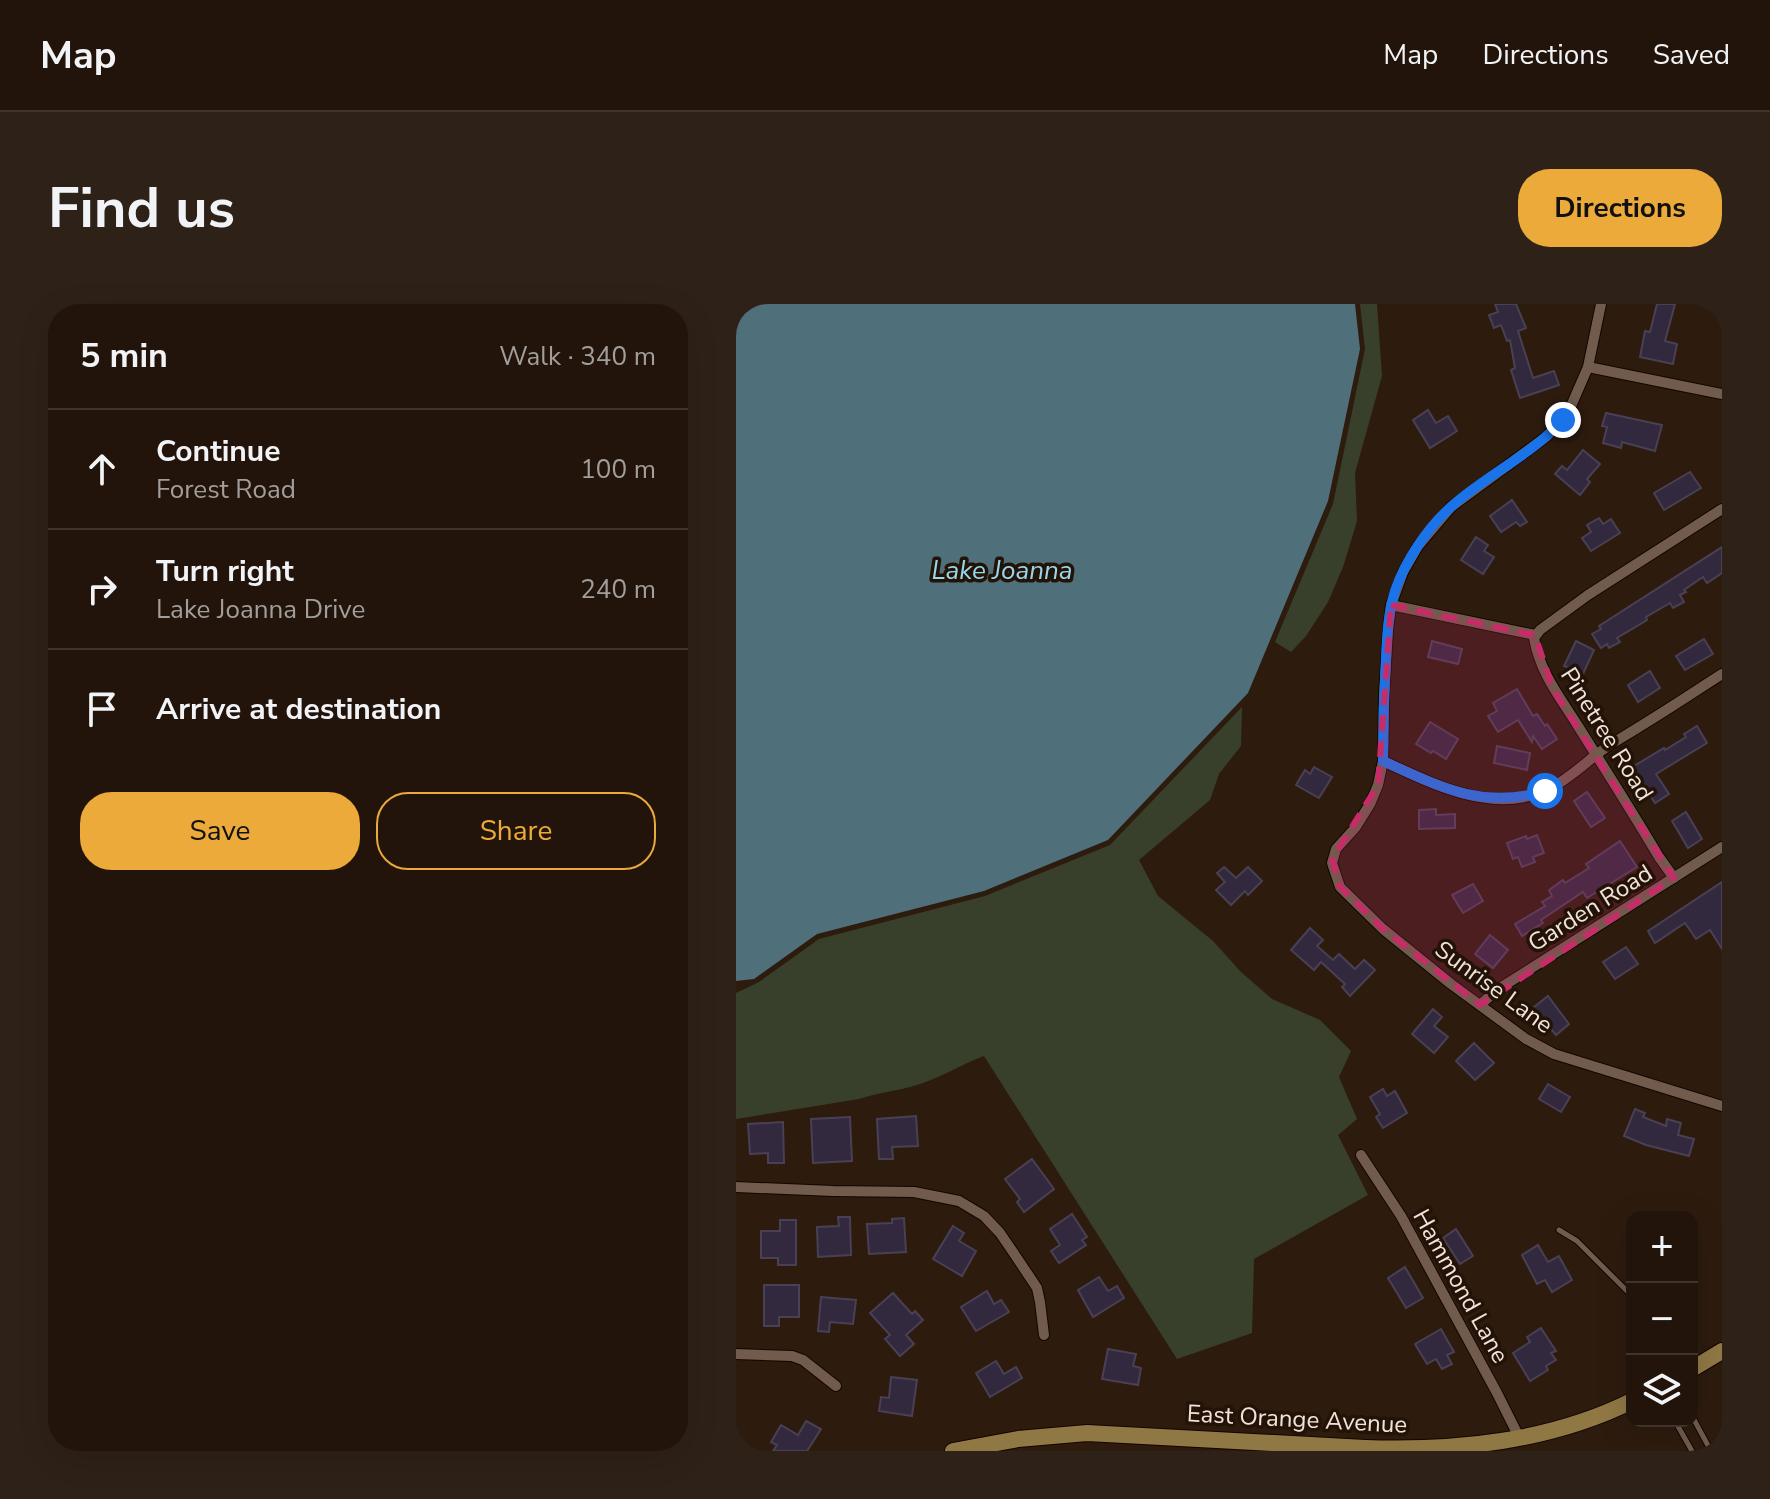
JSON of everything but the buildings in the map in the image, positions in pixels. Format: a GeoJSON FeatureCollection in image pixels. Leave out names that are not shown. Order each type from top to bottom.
{"type":"FeatureCollection","features":[{"type":"Feature","properties":{"kind":"main road"},"geometry":{"type":"LineString","coordinates":[[1698,1365],[1722,1351]]}},
{"type":"Feature","properties":{"kind":"main road","name":"East Orange Avenue"},"geometry":{"type":"LineString","coordinates":[[953,1451],[1018,1439],[1087,1433],[1365,1450],[1440,1448],[1520,1439],[1582,1422],[1626,1404]]}},
{"type":"Feature","properties":{"kind":"street"},"geometry":{"type":"LineString","coordinates":[[1601,304],[1588,367],[1568,413],[1555,429],[1451,507],[1418,546],[1403,572],[1391,605],[1388,630],[1383,761],[1470,796],[1510,799],[1545,791],[1722,674]]}},
{"type":"Feature","properties":{"kind":"street"},"geometry":{"type":"LineString","coordinates":[[1588,367],[1722,394]]}},
{"type":"Feature","properties":{"kind":"street"},"geometry":{"type":"LineString","coordinates":[[1391,605],[1535,635],[1588,595],[1722,509]]}},
{"type":"Feature","properties":{"kind":"street","name":"Pinetree Road"},"geometry":{"type":"LineString","coordinates":[[1535,635],[1542,667],[1553,689],[1674,878]]}},
{"type":"Feature","properties":{"kind":"street","name":"Sunrise Lane"},"geometry":{"type":"LineString","coordinates":[[1383,761],[1370,804],[1332,856],[1336,879],[1345,893],[1383,929],[1526,1039],[1554,1054],[1722,1106]]}},
{"type":"Feature","properties":{"kind":"street","name":"Garden Road"},"geometry":{"type":"LineString","coordinates":[[1480,1005],[1497,990],[1722,847]]}},
{"type":"Feature","properties":{"kind":"street","name":"Hammond Lane"},"geometry":{"type":"LineString","coordinates":[[1361,1155],[1401,1216],[1520,1439]]}},
{"type":"Feature","properties":{"kind":"street"},"geometry":{"type":"LineString","coordinates":[[736,1187],[914,1192],[959,1201],[984,1216],[1000,1233],[1037,1288],[1044,1335]]}},
{"type":"Feature","properties":{"kind":"street"},"geometry":{"type":"LineString","coordinates":[[736,1354],[792,1356],[803,1360],[836,1386]]}},
{"type":"Feature","properties":{"kind":"lane"},"geometry":{"type":"LineString","coordinates":[[1559,1230],[1585,1248],[1626,1290]]}},
{"type":"Feature","properties":{"kind":"lane"},"geometry":{"type":"LineString","coordinates":[[1678,1427],[1692,1451]]}},
{"type":"Feature","properties":{"kind":"lane"},"geometry":{"type":"LineString","coordinates":[[1698,1427],[1711,1451]]}},
{"type":"Feature","properties":{"kind":"highlighted area"},"geometry":{"type":"Polygon","coordinates":[[[1391,605],[1535,635],[1553,689],[1674,878],[1480,1005],[1383,929],[1340,887],[1332,859],[1378,785],[1391,605]]]}},
{"type":"Feature","properties":{"kind":"green space"},"geometry":{"type":"Polygon","coordinates":[[[1360,304],[1377,304],[1382,376],[1355,473],[1357,521],[1328,602],[1306,636],[1291,652],[1275,642],[1333,504],[1365,349],[1360,304]]]}},
{"type":"Feature","properties":{"kind":"green space"},"geometry":{"type":"Polygon","coordinates":[[[1242,707],[1241,746],[1219,774],[1210,800],[1139,860],[1158,896],[1213,941],[1241,972],[1272,999],[1320,1020],[1351,1051],[1339,1077],[1357,1119],[1338,1135],[1368,1195],[1254,1259],[1252,1333],[1177,1359],[984,1056],[905,1088],[859,1099],[736,1119],[736,993],[759,982],[819,939],[985,896],[1110,845],[1242,707]]]}},
{"type":"Feature","properties":{"kind":"water","name":"Lake Joanna"},"geometry":{"type":"Polygon","coordinates":[[[736,304],[1355,304],[1360,349],[1328,501],[1248,693],[1108,840],[984,891],[817,934],[754,979],[736,981],[736,304]]]}},
{"type":"Feature","properties":{"kind":"route"},"geometry":{"type":"LineString","coordinates":[[1545,791],[1510,799],[1470,796],[1383,761],[1384,695],[1391,605],[1403,572],[1418,546],[1451,507],[1546,437],[1563,420]]}}]}
